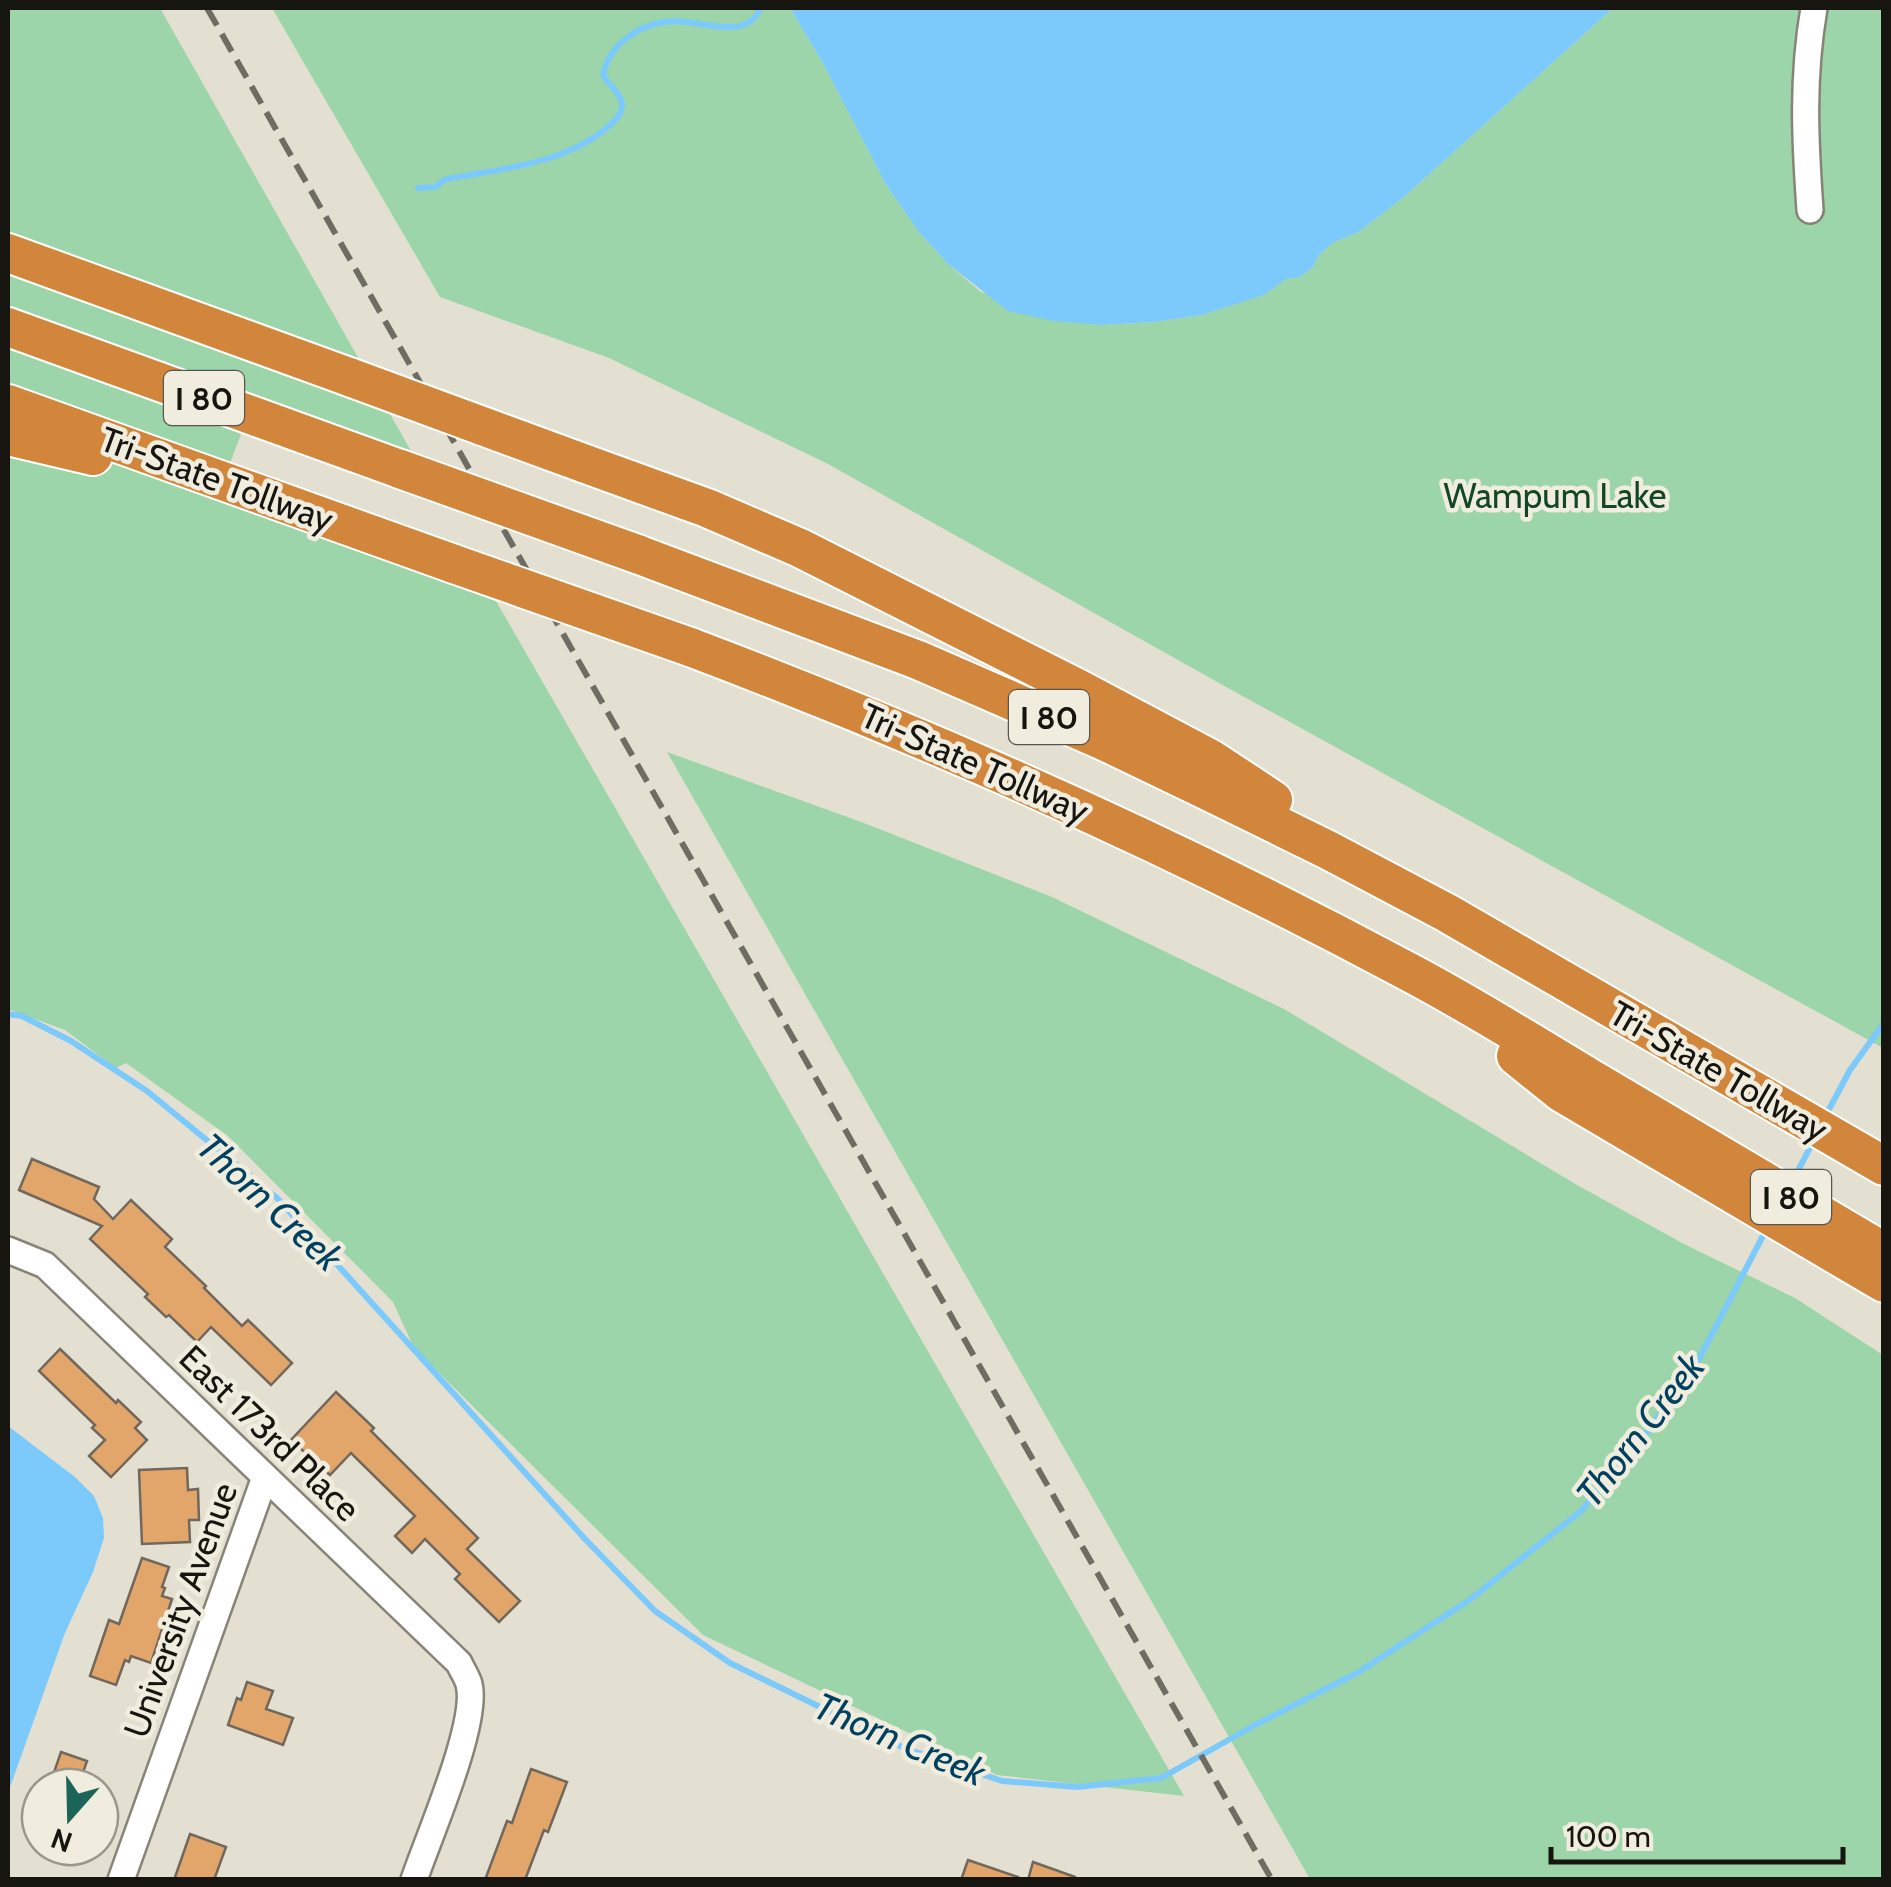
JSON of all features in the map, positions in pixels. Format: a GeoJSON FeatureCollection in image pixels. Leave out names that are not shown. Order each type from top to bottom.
{"type":"FeatureCollection","features":[{"type":"Feature","properties":{"kind":"highway"},"geometry":{"type":"LineString","coordinates":[[8,250],[706,508],[800,548],[1211,760],[1446,913]]}},
{"type":"Feature","properties":{"kind":"highway","name":"Tri-State Tollway"},"geometry":{"type":"LineString","coordinates":[[8,328],[638,554],[918,660],[1104,741],[1328,850],[1446,913],[1884,1166]]}},
{"type":"Feature","properties":{"kind":"highway","name":"Tri-State Tollway"},"geometry":{"type":"LineString","coordinates":[[8,404],[690,648],[879,720],[1085,810],[1284,906],[1412,974],[1562,1093],[1692,1154],[1879,1270]]}},
{"type":"Feature","properties":{"kind":"highway"},"geometry":{"type":"LineString","coordinates":[[8,436],[282,502]]}},
{"type":"Feature","properties":{"kind":"street"},"geometry":{"type":"LineString","coordinates":[[1810,210],[1804,108],[1814,8]]}},
{"type":"Feature","properties":{"kind":"street","name":"East 173rd Place"},"geometry":{"type":"LineString","coordinates":[[8,1250],[45,1266],[459,1663],[469,1684],[464,1740],[414,1880]]}},
{"type":"Feature","properties":{"kind":"street","name":"University Avenue"},"geometry":{"type":"LineString","coordinates":[[121,1880],[264,1477]]}},
{"type":"Feature","properties":{"kind":"green space"},"geometry":{"type":"Polygon","coordinates":[[[8,8],[160,8],[415,458],[253,402],[217,498],[496,601],[1184,1796],[997,1775],[703,1635],[414,1348],[393,1302],[228,1136],[126,1063],[116,1068],[65,1030],[8,1009],[8,8]]]}},
{"type":"Feature","properties":{"kind":"green space","name":"Wampum Lake"},"geometry":{"type":"Polygon","coordinates":[[[272,8],[790,8],[885,183],[919,232],[948,264],[981,292],[1102,325],[1202,315],[1263,295],[1286,279],[1300,277],[1332,243],[1357,233],[1404,197],[1613,8],[1883,8],[1883,1048],[828,464],[609,358],[440,297],[272,8]]]}},
{"type":"Feature","properties":{"kind":"green space"},"geometry":{"type":"Polygon","coordinates":[[[667,752],[1052,897],[1284,1009],[1577,1185],[1684,1244],[1795,1298],[1883,1355],[1883,1879],[1310,1879],[667,752]]]}},
{"type":"Feature","properties":{"kind":"water"},"geometry":{"type":"Polygon","coordinates":[[[790,8],[1613,8],[1404,197],[1357,233],[1332,243],[1300,277],[1286,279],[1264,295],[1202,315],[1102,325],[1053,321],[1008,311],[948,264],[919,232],[885,183],[790,8]]]}},
{"type":"Feature","properties":{"kind":"water"},"geometry":{"type":"Polygon","coordinates":[[[8,1426],[94,1496],[103,1518],[104,1538],[65,1633],[8,1793],[8,1426]]]}},
{"type":"Feature","properties":{"kind":"building"},"geometry":{"type":"Polygon","coordinates":[[[32,1159],[99,1187],[94,1199],[113,1219],[131,1200],[172,1239],[165,1247],[204,1288],[242,1326],[248,1320],[292,1363],[271,1385],[211,1327],[197,1342],[145,1297],[148,1294],[90,1239],[102,1226],[19,1190],[32,1159]]]}},
{"type":"Feature","properties":{"kind":"building"},"geometry":{"type":"Polygon","coordinates":[[[60,1349],[141,1422],[135,1428],[147,1440],[111,1477],[89,1456],[105,1440],[92,1428],[95,1425],[39,1371],[60,1349]]]}},
{"type":"Feature","properties":{"kind":"building"},"geometry":{"type":"Polygon","coordinates":[[[336,1392],[478,1538],[467,1549],[520,1601],[499,1622],[455,1579],[460,1574],[425,1539],[412,1553],[395,1536],[415,1516],[351,1453],[330,1475],[291,1440],[336,1392]]]}},
{"type":"Feature","properties":{"kind":"building"},"geometry":{"type":"Polygon","coordinates":[[[187,1468],[188,1490],[198,1489],[199,1520],[189,1520],[190,1542],[142,1544],[139,1470],[187,1468]]]}},
{"type":"Feature","properties":{"kind":"building"},"geometry":{"type":"Polygon","coordinates":[[[142,1558],[169,1567],[162,1596],[172,1599],[151,1663],[131,1656],[129,1662],[125,1660],[116,1685],[90,1676],[109,1620],[119,1624],[142,1558]]]}},
{"type":"Feature","properties":{"kind":"building"},"geometry":{"type":"Polygon","coordinates":[[[247,1682],[273,1691],[266,1709],[293,1718],[283,1745],[228,1725],[247,1682]]]}},
{"type":"Feature","properties":{"kind":"building"},"geometry":{"type":"Polygon","coordinates":[[[61,1752],[87,1761],[85,1767],[56,1767],[61,1752]]]}},
{"type":"Feature","properties":{"kind":"building"},"geometry":{"type":"Polygon","coordinates":[[[531,1769],[567,1782],[548,1832],[544,1830],[525,1880],[485,1880],[507,1821],[512,1823],[531,1769]]]}},
{"type":"Feature","properties":{"kind":"building"},"geometry":{"type":"Polygon","coordinates":[[[190,1834],[226,1847],[214,1880],[174,1880],[190,1834]]]}},
{"type":"Feature","properties":{"kind":"building"},"geometry":{"type":"Polygon","coordinates":[[[968,1860],[1018,1877],[1018,1880],[961,1880],[968,1860]]]}},
{"type":"Feature","properties":{"kind":"building"},"geometry":{"type":"Polygon","coordinates":[[[1033,1862],[1075,1877],[1075,1880],[1028,1880],[1033,1862]]]}},
{"type":"Feature","properties":{"kind":"waterway"},"geometry":{"type":"LineString","coordinates":[[418,188],[532,163],[573,149],[609,126],[620,113],[621,98],[603,75],[612,53],[629,36],[662,22],[739,26],[751,21],[761,8]]}},
{"type":"Feature","properties":{"kind":"waterway","name":"Thorn Creek"},"geometry":{"type":"LineString","coordinates":[[8,1014],[22,1016],[71,1041],[147,1091],[277,1198],[585,1539],[655,1611],[730,1663],[904,1748],[1002,1781],[1078,1787],[1161,1778],[1357,1673],[1468,1601],[1581,1511],[1648,1431],[1699,1359],[1767,1228]]}},
{"type":"Feature","properties":{"kind":"waterway","name":"Thorn Creek"},"geometry":{"type":"LineString","coordinates":[[1826,1115],[1850,1070],[1884,1023]]}},
{"type":"Feature","properties":{"kind":"waterway","name":"Thorn Creek"},"geometry":{"type":"LineString","coordinates":[[1792,1182],[1814,1140]]}},
{"type":"Feature","properties":{"kind":"railway"},"geometry":{"type":"LineString","coordinates":[[207,8],[1272,1880]]}}]}
